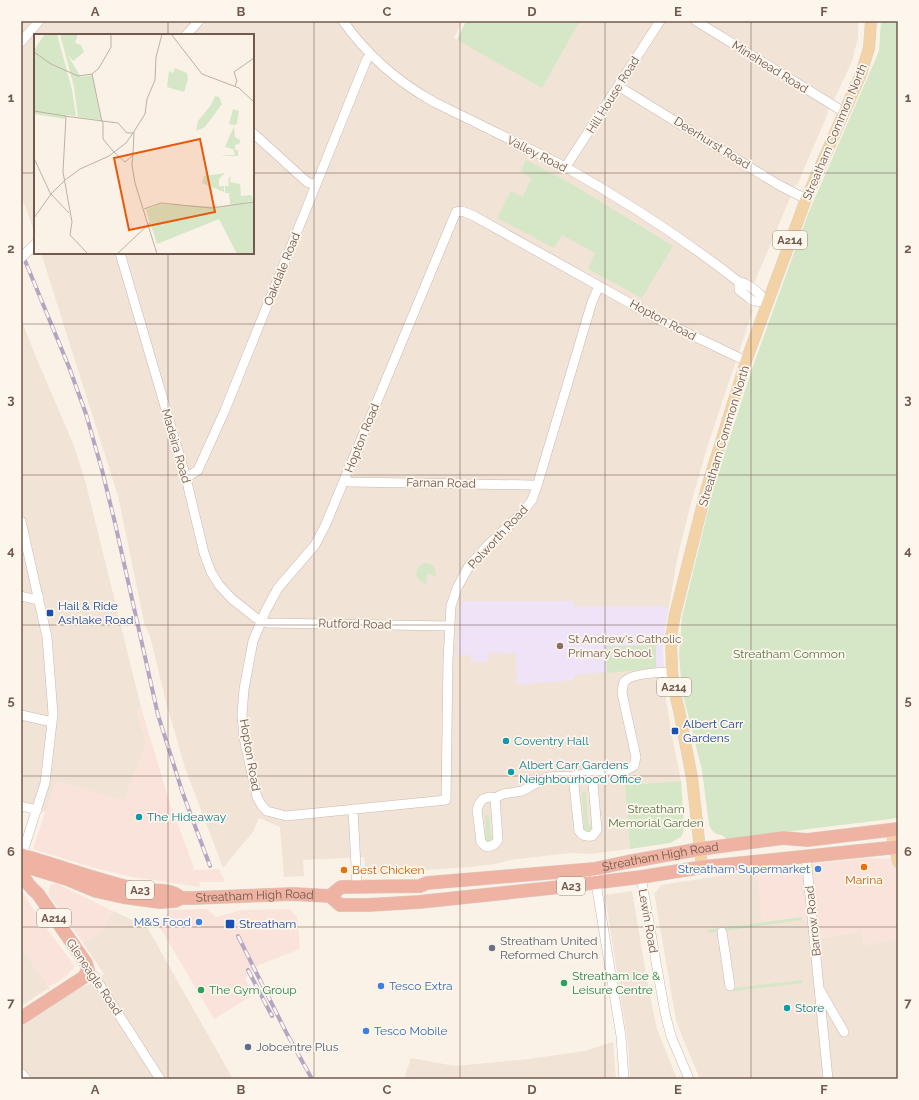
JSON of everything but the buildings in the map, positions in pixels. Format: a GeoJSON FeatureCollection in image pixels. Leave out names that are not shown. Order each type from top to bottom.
{"type":"FeatureCollection","features":[{"type":"Feature","properties":{"kind":"highway","name":"Streatham High Road"},"geometry":{"type":"LineString","coordinates":[[330,896],[341,887],[420,886],[427,883],[594,869],[700,849],[783,838],[807,840],[894,830]]}},
{"type":"Feature","properties":{"kind":"highway","name":"Streatham High Road"},"geometry":{"type":"LineString","coordinates":[[21,860],[52,875],[96,891],[160,902],[174,901],[181,898],[293,894],[330,896],[340,905],[352,905],[466,898],[641,877],[702,867],[896,848]]}},
{"type":"Feature","properties":{"kind":"highway","name":"Streatham High Road"},"geometry":{"type":"LineString","coordinates":[[21,860],[57,865],[105,882],[141,890],[176,893],[181,898]]}},
{"type":"Feature","properties":{"kind":"highway","name":"Gleneagle Road"},"geometry":{"type":"LineString","coordinates":[[21,860],[22,875],[31,888],[38,894],[86,964],[88,973]]}},
{"type":"Feature","properties":{"kind":"highway","name":"A214"},"geometry":{"type":"LineString","coordinates":[[38,894],[40,885],[44,878],[52,875]]}},
{"type":"Feature","properties":{"kind":"highway"},"geometry":{"type":"LineString","coordinates":[[21,1018],[88,973]]}},
{"type":"Feature","properties":{"kind":"main road","name":"Streatham Common North"},"geometry":{"type":"LineString","coordinates":[[702,867],[692,778],[672,673],[671,637],[683,580],[707,486],[746,361],[806,199],[861,74],[869,48],[871,21]]}},
{"type":"Feature","properties":{"kind":"main road"},"geometry":{"type":"LineString","coordinates":[[894,830],[898,862]]}},
{"type":"Feature","properties":{"kind":"street"},"geometry":{"type":"LineString","coordinates":[[21,42],[39,21]]}},
{"type":"Feature","properties":{"kind":"street"},"geometry":{"type":"LineString","coordinates":[[187,34],[199,21]]}},
{"type":"Feature","properties":{"kind":"street","name":"Valley Road"},"geometry":{"type":"LineString","coordinates":[[343,21],[370,54],[393,75],[423,96],[565,168],[632,206],[700,252],[738,282],[744,283],[756,290],[767,302]]}},
{"type":"Feature","properties":{"kind":"street","name":"Hill House Road"},"geometry":{"type":"LineString","coordinates":[[565,168],[660,21]]}},
{"type":"Feature","properties":{"kind":"street","name":"Minehead Road"},"geometry":{"type":"LineString","coordinates":[[696,21],[844,112]]}},
{"type":"Feature","properties":{"kind":"street","name":"Oakdale Road"},"geometry":{"type":"LineString","coordinates":[[186,478],[198,470],[225,410],[315,185],[366,60],[370,54]]}},
{"type":"Feature","properties":{"kind":"street","name":"Deerhurst Road"},"geometry":{"type":"LineString","coordinates":[[618,86],[777,184],[806,199]]}},
{"type":"Feature","properties":{"kind":"street"},"geometry":{"type":"LineString","coordinates":[[254,134],[307,182],[315,185]]}},
{"type":"Feature","properties":{"kind":"street","name":"Hopton Road"},"geometry":{"type":"LineString","coordinates":[[353,809],[286,816],[267,811],[262,806],[257,797],[244,738],[242,715],[244,689],[253,641],[260,621],[278,588],[315,544],[325,526],[456,212],[462,211],[474,216],[658,319],[746,361]]}},
{"type":"Feature","properties":{"kind":"street"},"geometry":{"type":"LineString","coordinates":[[21,258],[34,245]]}},
{"type":"Feature","properties":{"kind":"street","name":"Madeira Road"},"geometry":{"type":"LineString","coordinates":[[120,254],[186,478],[210,572],[219,585],[232,599],[260,621]]}},
{"type":"Feature","properties":{"kind":"street","name":"Polworth Road"},"geometry":{"type":"LineString","coordinates":[[353,809],[446,800],[451,606],[457,588],[469,566],[487,546],[522,513],[532,500],[579,345],[596,291],[599,286]]}},
{"type":"Feature","properties":{"kind":"street","name":"Farnan Road"},"geometry":{"type":"LineString","coordinates":[[345,480],[350,482],[518,484],[537,486]]}},
{"type":"Feature","properties":{"kind":"street"},"geometry":{"type":"LineString","coordinates":[[21,521],[47,637],[52,700],[52,722],[46,778],[21,860]]}},
{"type":"Feature","properties":{"kind":"street"},"geometry":{"type":"LineString","coordinates":[[21,596],[33,599],[39,598]]}},
{"type":"Feature","properties":{"kind":"street","name":"Rutford Road"},"geometry":{"type":"LineString","coordinates":[[260,621],[450,626]]}},
{"type":"Feature","properties":{"kind":"street"},"geometry":{"type":"LineString","coordinates":[[495,798],[498,840],[495,844],[488,847],[481,842],[477,810],[483,799],[489,797],[495,798],[502,794],[522,791],[547,777],[573,776],[609,770],[626,770],[634,766],[636,757],[622,693],[624,682],[640,675],[664,672],[672,673]]}},
{"type":"Feature","properties":{"kind":"street"},"geometry":{"type":"LineString","coordinates":[[21,715],[52,722]]}},
{"type":"Feature","properties":{"kind":"street"},"geometry":{"type":"LineString","coordinates":[[573,776],[579,831],[581,835],[592,836],[597,830],[592,772]]}},
{"type":"Feature","properties":{"kind":"street"},"geometry":{"type":"LineString","coordinates":[[21,806],[37,810]]}},
{"type":"Feature","properties":{"kind":"street"},"geometry":{"type":"LineString","coordinates":[[353,809],[357,886]]}},
{"type":"Feature","properties":{"kind":"street","name":"Barrow Road"},"geometry":{"type":"LineString","coordinates":[[806,856],[828,1079]]}},
{"type":"Feature","properties":{"kind":"street"},"geometry":{"type":"LineString","coordinates":[[594,869],[620,1036],[624,1079]]}},
{"type":"Feature","properties":{"kind":"street","name":"Lewin Road"},"geometry":{"type":"LineString","coordinates":[[641,877],[665,1013],[671,1036],[689,1079]]}},
{"type":"Feature","properties":{"kind":"street"},"geometry":{"type":"LineString","coordinates":[[722,932],[730,986]]}},
{"type":"Feature","properties":{"kind":"street","name":"Gleneagle Road"},"geometry":{"type":"LineString","coordinates":[[88,973],[94,976],[160,1079]]}},
{"type":"Feature","properties":{"kind":"street","name":"Barrow Road"},"geometry":{"type":"LineString","coordinates":[[819,987],[844,1032]]}},
{"type":"Feature","properties":{"kind":"street"},"geometry":{"type":"LineString","coordinates":[[21,1073],[26,1079]]}},
{"type":"Feature","properties":{"kind":"shaded area"},"geometry":{"type":"Polygon","coordinates":[[[21,21],[462,21],[454,38],[542,87],[580,21],[858,21],[858,38],[852,61],[827,112],[828,113],[755,281],[742,298],[753,310],[708,445],[690,507],[678,555],[663,640],[664,687],[681,781],[625,785],[630,849],[590,854],[571,853],[510,860],[495,864],[470,867],[366,874],[364,857],[303,860],[304,876],[284,877],[280,827],[259,818],[253,832],[223,868],[185,768],[166,702],[150,636],[145,626],[118,496],[41,254],[254,254],[254,34],[34,34],[34,231],[21,195],[21,21]]]}},
{"type":"Feature","properties":{"kind":"shaded area"},"geometry":{"type":"Polygon","coordinates":[[[21,318],[74,446],[86,484],[141,707],[137,710],[145,737],[145,745],[141,758],[124,800],[55,785],[45,812],[21,806],[21,318]]]}},
{"type":"Feature","properties":{"kind":"shaded area","name":"St Andrew's Catholic Primary School"},"geometry":{"type":"Polygon","coordinates":[[[462,601],[574,601],[574,606],[665,606],[668,609],[663,640],[663,667],[574,675],[574,680],[517,685],[516,653],[499,654],[499,652],[488,654],[489,662],[471,662],[471,655],[457,655],[458,618],[462,601]]]}},
{"type":"Feature","properties":{"kind":"shaded area"},"geometry":{"type":"Polygon","coordinates":[[[141,707],[170,804],[194,870],[219,869],[225,882],[199,882],[200,887],[132,877],[91,867],[33,849],[56,781],[124,800],[145,745],[145,737],[137,710],[141,707]]]}},
{"type":"Feature","properties":{"kind":"shaded area"},"geometry":{"type":"Polygon","coordinates":[[[866,858],[898,859],[898,945],[894,939],[864,945],[861,931],[821,938],[802,917],[762,922],[758,870],[866,858]]]}},
{"type":"Feature","properties":{"kind":"shaded area"},"geometry":{"type":"Polygon","coordinates":[[[758,870],[762,922],[802,917],[821,938],[861,931],[864,945],[894,939],[898,945],[898,1079],[700,1079],[676,1020],[654,892],[656,892],[661,885],[758,870]]]}},
{"type":"Feature","properties":{"kind":"shaded area"},"geometry":{"type":"Polygon","coordinates":[[[52,884],[58,884],[113,911],[102,932],[83,943],[49,895],[49,888],[52,884]]]}},
{"type":"Feature","properties":{"kind":"shaded area"},"geometry":{"type":"Polygon","coordinates":[[[21,890],[39,918],[74,965],[74,969],[68,973],[68,975],[49,987],[21,948],[21,890]]]}},
{"type":"Feature","properties":{"kind":"shaded area"},"geometry":{"type":"Polygon","coordinates":[[[632,891],[657,1029],[677,1079],[630,1079],[628,1044],[605,895],[632,891]]]}},
{"type":"Feature","properties":{"kind":"shaded area"},"geometry":{"type":"Polygon","coordinates":[[[207,909],[216,917],[242,910],[290,909],[297,917],[300,949],[259,965],[245,978],[253,995],[214,1019],[159,926],[169,910],[207,909]]]}},
{"type":"Feature","properties":{"kind":"shaded area"},"geometry":{"type":"Polygon","coordinates":[[[113,911],[147,927],[233,1079],[21,1079],[21,1022],[77,987],[88,985],[104,974],[83,943],[102,932],[113,911]]]}},
{"type":"Feature","properties":{"kind":"shaded area"},"geometry":{"type":"Polygon","coordinates":[[[21,948],[49,987],[49,990],[47,989],[21,1006],[21,948]]]}},
{"type":"Feature","properties":{"kind":"shaded area"},"geometry":{"type":"Polygon","coordinates":[[[613,1042],[616,1079],[404,1079],[411,1058],[455,1066],[529,1059],[584,1051],[613,1042]]]}},
{"type":"Feature","properties":{"kind":"green space"},"geometry":{"type":"Polygon","coordinates":[[[466,21],[580,21],[542,88],[457,40],[466,21]]]}},
{"type":"Feature","properties":{"kind":"green space","name":"Streatham Common"},"geometry":{"type":"Polygon","coordinates":[[[881,21],[898,21],[898,818],[727,839],[715,833],[709,825],[702,770],[682,691],[679,654],[682,617],[713,490],[753,366],[808,214],[879,51],[881,21]]]}},
{"type":"Feature","properties":{"kind":"green space"},"geometry":{"type":"Polygon","coordinates":[[[526,160],[570,183],[673,246],[642,298],[588,269],[595,253],[562,235],[554,248],[497,218],[511,191],[523,197],[531,178],[521,171],[526,160]]]}},
{"type":"Feature","properties":{"kind":"green space"},"geometry":{"type":"Polygon","coordinates":[[[424,563],[433,566],[436,573],[436,576],[427,574],[426,584],[419,580],[416,574],[420,565],[424,563]]]}},
{"type":"Feature","properties":{"kind":"green space"},"geometry":{"type":"Polygon","coordinates":[[[656,645],[656,668],[607,673],[606,646],[656,645]]]}},
{"type":"Feature","properties":{"kind":"green space","name":"Streatham Memorial Garden"},"geometry":{"type":"Polygon","coordinates":[[[681,781],[684,824],[681,837],[670,843],[630,849],[625,785],[681,781]]]}},
{"type":"Feature","properties":{"kind":"green space"},"geometry":{"type":"Polygon","coordinates":[[[586,792],[588,824],[594,829],[588,837],[581,829],[584,825],[582,793],[586,792]]]}},
{"type":"Feature","properties":{"kind":"green space"},"geometry":{"type":"Polygon","coordinates":[[[485,815],[489,815],[491,835],[494,837],[495,841],[485,845],[484,836],[486,833],[485,815]]]}},
{"type":"Feature","properties":{"kind":"green space"},"geometry":{"type":"Polygon","coordinates":[[[802,917],[802,920],[708,933],[707,930],[802,917]]]}},
{"type":"Feature","properties":{"kind":"green space"},"geometry":{"type":"Polygon","coordinates":[[[803,980],[803,983],[733,991],[733,988],[803,980]]]}},
{"type":"Feature","properties":{"kind":"railway"},"geometry":{"type":"LineString","coordinates":[[21,251],[69,367],[86,414],[115,523],[158,715],[183,794],[210,866]]}},
{"type":"Feature","properties":{"kind":"railway"},"geometry":{"type":"LineString","coordinates":[[238,936],[286,1032],[312,1079]]}},
{"type":"Feature","properties":{"kind":"railway"},"geometry":{"type":"LineString","coordinates":[[248,970],[272,1016]]}},
{"type":"Feature","properties":{"kind":"place","name":"Hail & Ride Ashlake Road"},"geometry":{"type":"Point","coordinates":[50,613]}},
{"type":"Feature","properties":{"kind":"place","name":"St Andrew's Catholic Primary School"},"geometry":{"type":"Point","coordinates":[560,646]}},
{"type":"Feature","properties":{"kind":"place","name":"Albert Carr Gardens"},"geometry":{"type":"Point","coordinates":[675,731]}},
{"type":"Feature","properties":{"kind":"place","name":"Coventry Hall"},"geometry":{"type":"Point","coordinates":[506,741]}},
{"type":"Feature","properties":{"kind":"place","name":"Albert Carr Gardens Neighbourhood Office"},"geometry":{"type":"Point","coordinates":[511,772]}},
{"type":"Feature","properties":{"kind":"place","name":"The Hideaway"},"geometry":{"type":"Point","coordinates":[139,817]}},
{"type":"Feature","properties":{"kind":"place","name":"Marina"},"geometry":{"type":"Point","coordinates":[864,867]}},
{"type":"Feature","properties":{"kind":"place","name":"Streatham Supermarket"},"geometry":{"type":"Point","coordinates":[818,869]}},
{"type":"Feature","properties":{"kind":"place","name":"Best Chicken"},"geometry":{"type":"Point","coordinates":[344,870]}},
{"type":"Feature","properties":{"kind":"place","name":"M&S Food"},"geometry":{"type":"Point","coordinates":[199,922]}},
{"type":"Feature","properties":{"kind":"place","name":"Streatham"},"geometry":{"type":"Point","coordinates":[230,924]}},
{"type":"Feature","properties":{"kind":"place","name":"Streatham United Reformed Church"},"geometry":{"type":"Point","coordinates":[492,948]}},
{"type":"Feature","properties":{"kind":"place","name":"Streatham Ice & Leisure Centre"},"geometry":{"type":"Point","coordinates":[564,983]}},
{"type":"Feature","properties":{"kind":"place","name":"Tesco Extra"},"geometry":{"type":"Point","coordinates":[381,986]}},
{"type":"Feature","properties":{"kind":"place","name":"The Gym Group"},"geometry":{"type":"Point","coordinates":[201,990]}},
{"type":"Feature","properties":{"kind":"place","name":"Store"},"geometry":{"type":"Point","coordinates":[787,1008]}},
{"type":"Feature","properties":{"kind":"place","name":"Tesco Mobile"},"geometry":{"type":"Point","coordinates":[366,1031]}},
{"type":"Feature","properties":{"kind":"place","name":"Jobcentre Plus"},"geometry":{"type":"Point","coordinates":[248,1047]}}]}
